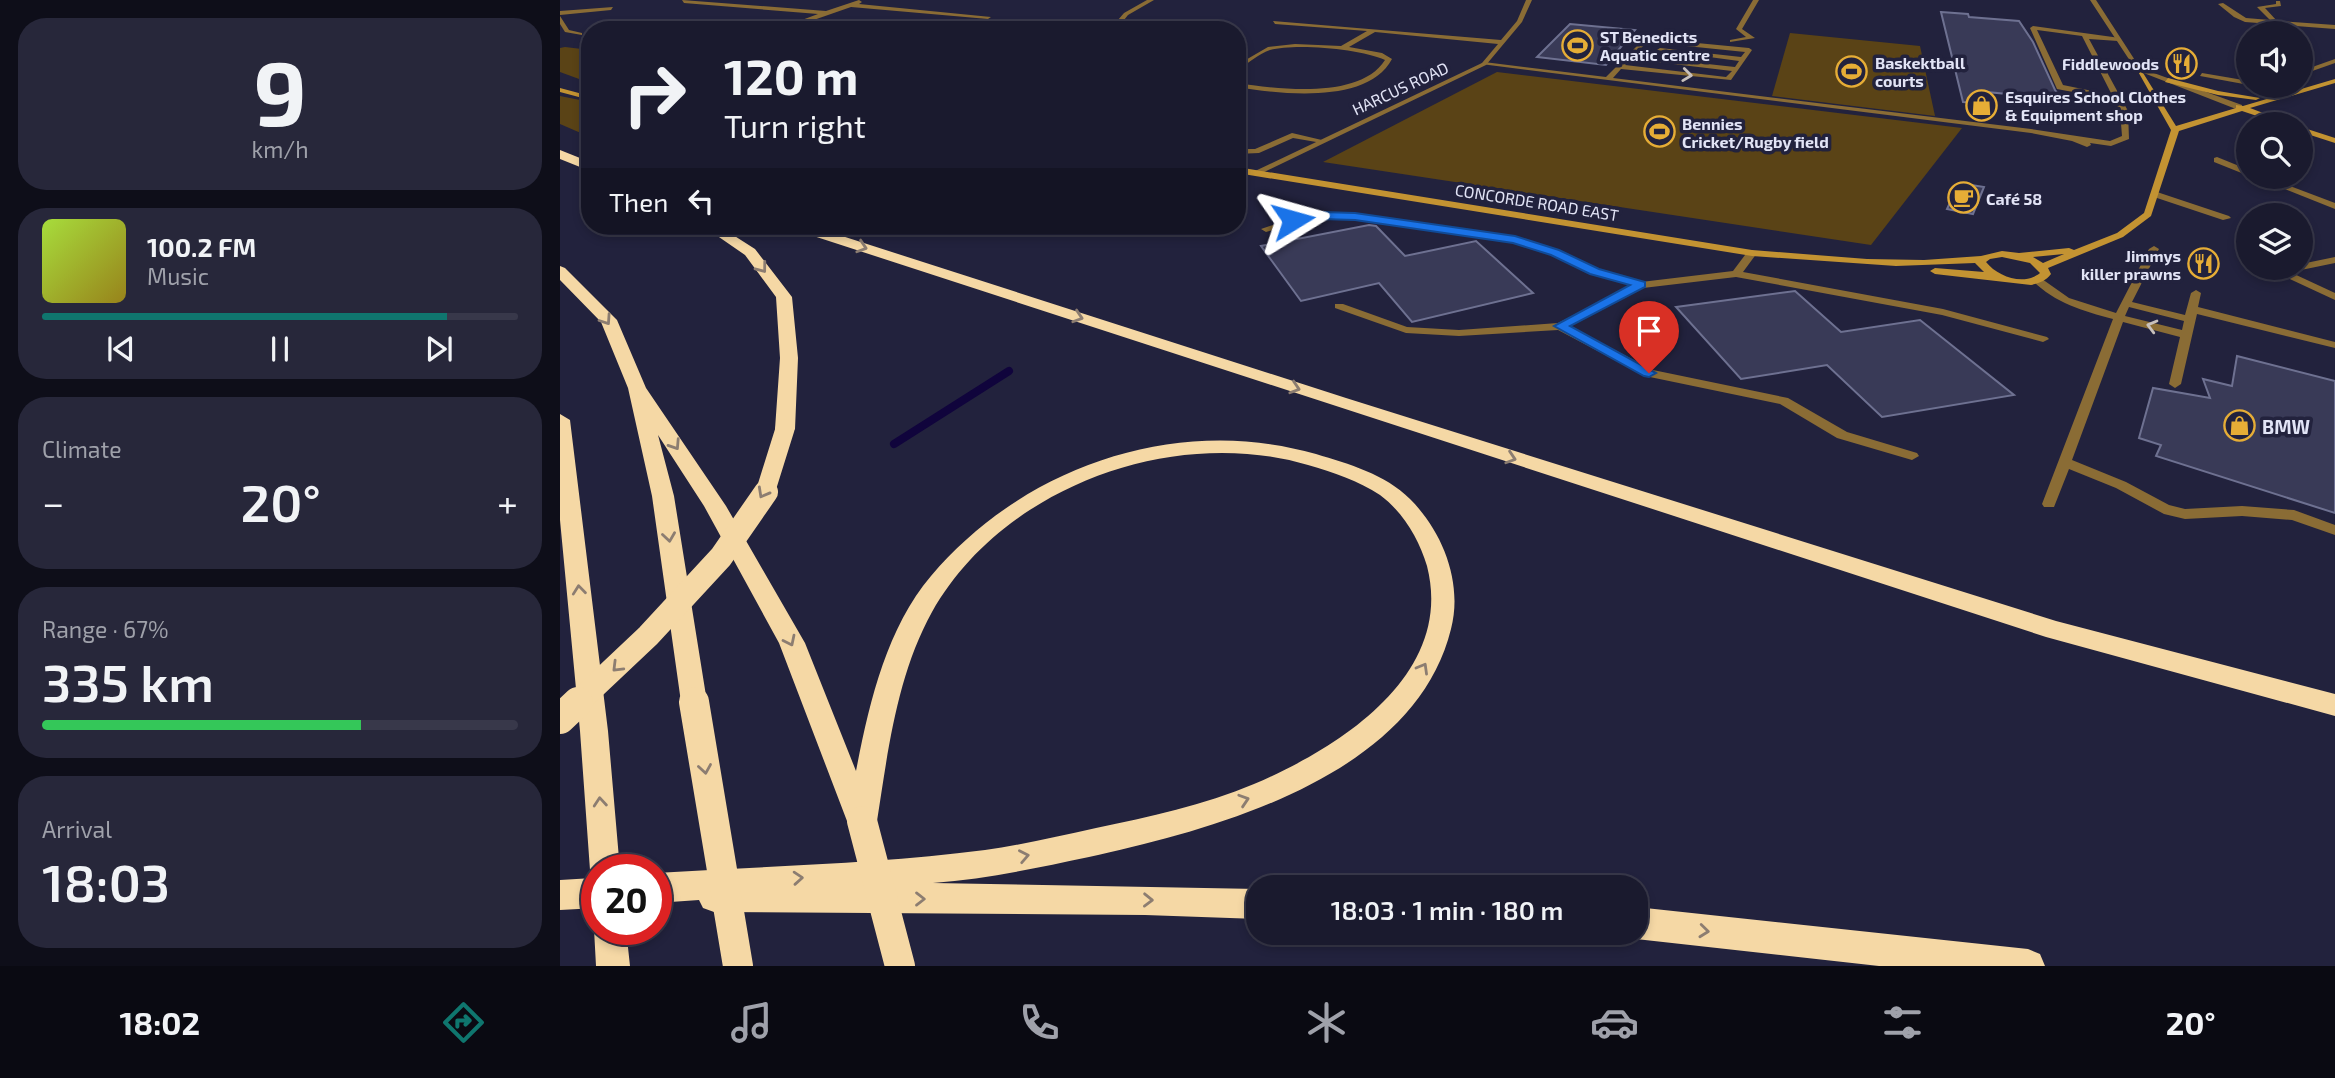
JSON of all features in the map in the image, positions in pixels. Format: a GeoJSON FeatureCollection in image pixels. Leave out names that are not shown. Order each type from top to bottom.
{"type":"FeatureCollection","features":[{"type":"Feature","properties":{"kind":"highway"},"geometry":{"type":"LineString","coordinates":[[560,151],[581,157]]}},
{"type":"Feature","properties":{"kind":"highway"},"geometry":{"type":"LineString","coordinates":[[560,151],[581,162]]}},
{"type":"Feature","properties":{"kind":"highway"},"geometry":{"type":"LineString","coordinates":[[560,719],[648,636],[721,557],[767,490],[785,429],[789,358],[784,297],[750,252],[724,235]]}},
{"type":"Feature","properties":{"kind":"highway"},"geometry":{"type":"LineString","coordinates":[[825,235],[1365,411],[2002,613],[2335,705]]}},
{"type":"Feature","properties":{"kind":"highway"},"geometry":{"type":"LineString","coordinates":[[560,271],[609,320],[637,388],[663,496],[738,966]]}},
{"type":"Feature","properties":{"kind":"highway"},"geometry":{"type":"LineString","coordinates":[[637,388],[715,506],[792,643],[862,821],[900,966]]}},
{"type":"Feature","properties":{"kind":"highway"},"geometry":{"type":"LineString","coordinates":[[560,420],[594,731],[604,854]]}},
{"type":"Feature","properties":{"kind":"highway"},"geometry":{"type":"LineString","coordinates":[[672,887],[981,865],[1147,832],[1263,794],[1340,755],[1401,702],[1422,672],[1440,637],[1446,600],[1437,558],[1418,521],[1391,494],[1364,478],[1297,453],[1249,447],[1209,446],[1178,449],[1091,469],[1039,493],[999,520],[968,548],[935,587],[913,628],[895,673],[876,740],[862,821]]}},
{"type":"Feature","properties":{"kind":"highway"},"geometry":{"type":"LineString","coordinates":[[560,896],[581,895]]}},
{"type":"Feature","properties":{"kind":"highway"},"geometry":{"type":"LineString","coordinates":[[672,897],[1131,900],[1246,904]]}},
{"type":"Feature","properties":{"kind":"highway"},"geometry":{"type":"LineString","coordinates":[[1648,924],[2028,966]]}},
{"type":"Feature","properties":{"kind":"highway"},"geometry":{"type":"LineString","coordinates":[[611,945],[613,966]]}},
{"type":"Feature","properties":{"kind":"main road"},"geometry":{"type":"LineString","coordinates":[[2138,69],[2175,130]]}},
{"type":"Feature","properties":{"kind":"main road"},"geometry":{"type":"LineString","coordinates":[[2168,80],[2236,95]]}},
{"type":"Feature","properties":{"kind":"main road"},"geometry":{"type":"LineString","coordinates":[[2313,87],[2335,81]]}},
{"type":"Feature","properties":{"kind":"main road"},"geometry":{"type":"LineString","coordinates":[[560,90],[581,95]]}},
{"type":"Feature","properties":{"kind":"main road"},"geometry":{"type":"LineString","coordinates":[[2042,267],[2120,235],[2148,214],[2175,130],[2193,121],[2269,98]]}},
{"type":"Feature","properties":{"kind":"main road"},"geometry":{"type":"LineString","coordinates":[[2239,107],[2253,112]]}},
{"type":"Feature","properties":{"kind":"main road"},"geometry":{"type":"LineString","coordinates":[[2313,133],[2335,141]]}},
{"type":"Feature","properties":{"kind":"main road","name":"CONCORDE ROAD EAST"},"geometry":{"type":"LineString","coordinates":[[1246,171],[1752,253],[1886,269],[1999,277],[2020,282],[2038,281]]}},
{"type":"Feature","properties":{"kind":"main road"},"geometry":{"type":"LineString","coordinates":[[2012,255],[2088,249]]}},
{"type":"Feature","properties":{"kind":"main road","name":"CONCORDE ROAD EAST"},"geometry":{"type":"LineString","coordinates":[[1833,261],[1942,264],[1982,259],[1994,254],[2012,255]]}},
{"type":"Feature","properties":{"kind":"main road"},"geometry":{"type":"LineString","coordinates":[[2012,255],[2042,267],[2046,274],[2038,281]]}},
{"type":"Feature","properties":{"kind":"main road"},"geometry":{"type":"LineString","coordinates":[[1982,259],[1980,262],[1985,270],[1999,277]]}},
{"type":"Feature","properties":{"kind":"street"},"geometry":{"type":"LineString","coordinates":[[804,21],[863,0]]}},
{"type":"Feature","properties":{"kind":"street"},"geometry":{"type":"LineString","coordinates":[[1120,21],[1126,14],[1151,0]]}},
{"type":"Feature","properties":{"kind":"street","name":"HARCUS ROAD"},"geometry":{"type":"LineString","coordinates":[[1257,172],[1484,64],[1520,21],[1529,0]]}},
{"type":"Feature","properties":{"kind":"street"},"geometry":{"type":"LineString","coordinates":[[1703,44],[1752,38],[1739,29],[1756,0]]}},
{"type":"Feature","properties":{"kind":"street"},"geometry":{"type":"LineString","coordinates":[[2094,0],[2138,69],[2239,107]]}},
{"type":"Feature","properties":{"kind":"street"},"geometry":{"type":"LineString","coordinates":[[684,1],[825,13]]}},
{"type":"Feature","properties":{"kind":"street"},"geometry":{"type":"LineString","coordinates":[[2274,21],[2260,7],[2279,5],[2278,2]]}},
{"type":"Feature","properties":{"kind":"street"},"geometry":{"type":"LineString","coordinates":[[2221,4],[2241,19],[2258,21]]}},
{"type":"Feature","properties":{"kind":"street"},"geometry":{"type":"LineString","coordinates":[[850,5],[988,17]]}},
{"type":"Feature","properties":{"kind":"street"},"geometry":{"type":"LineString","coordinates":[[580,34],[567,31],[560,15],[611,8]]}},
{"type":"Feature","properties":{"kind":"street"},"geometry":{"type":"LineString","coordinates":[[1275,22],[1502,42]]}},
{"type":"Feature","properties":{"kind":"street"},"geometry":{"type":"LineString","coordinates":[[2313,26],[2335,27]]}},
{"type":"Feature","properties":{"kind":"street"},"geometry":{"type":"LineString","coordinates":[[2118,39],[2033,28],[2048,55],[2060,87],[2118,98]]}},
{"type":"Feature","properties":{"kind":"street"},"geometry":{"type":"LineString","coordinates":[[1343,48],[1374,30]]}},
{"type":"Feature","properties":{"kind":"street"},"geometry":{"type":"LineString","coordinates":[[1484,64],[2111,144],[2126,137],[2124,111],[2095,60],[2087,35]]}},
{"type":"Feature","properties":{"kind":"street"},"geometry":{"type":"LineString","coordinates":[[1608,79],[1639,47],[1649,39],[1747,49],[1731,78],[1620,67]]}},
{"type":"Feature","properties":{"kind":"street"},"geometry":{"type":"LineString","coordinates":[[1246,63],[1270,48],[1292,46],[1343,48],[1380,54],[1386,56],[1389,62],[1374,75],[1331,91],[1304,93],[1246,86]]}},
{"type":"Feature","properties":{"kind":"street"},"geometry":{"type":"LineString","coordinates":[[1639,47],[1742,59]]}},
{"type":"Feature","properties":{"kind":"street"},"geometry":{"type":"LineString","coordinates":[[1629,57],[1737,69]]}},
{"type":"Feature","properties":{"kind":"street"},"geometry":{"type":"LineString","coordinates":[[2313,69],[2334,61]]}},
{"type":"Feature","properties":{"kind":"street"},"geometry":{"type":"LineString","coordinates":[[2202,75],[2236,81]]}},
{"type":"Feature","properties":{"kind":"street"},"geometry":{"type":"LineString","coordinates":[[1246,152],[1256,151],[1292,135],[1322,141]]}},
{"type":"Feature","properties":{"kind":"street"},"geometry":{"type":"LineString","coordinates":[[2074,139],[2087,145]]}},
{"type":"Feature","properties":{"kind":"street"},"geometry":{"type":"LineString","coordinates":[[2217,160],[2236,168]]}},
{"type":"Feature","properties":{"kind":"street"},"geometry":{"type":"LineString","coordinates":[[2290,189],[2335,206]]}},
{"type":"Feature","properties":{"kind":"street"},"geometry":{"type":"LineString","coordinates":[[2154,194],[2226,218]]}},
{"type":"Feature","properties":{"kind":"street"},"geometry":{"type":"LineString","coordinates":[[1266,229],[1305,217],[1337,215],[1486,235],[1536,246],[1595,271],[1641,285]]}},
{"type":"Feature","properties":{"kind":"street"},"geometry":{"type":"LineString","coordinates":[[2049,504],[2119,317],[2154,249]]}},
{"type":"Feature","properties":{"kind":"street"},"geometry":{"type":"LineString","coordinates":[[1736,274],[1752,253]]}},
{"type":"Feature","properties":{"kind":"street"},"geometry":{"type":"LineString","coordinates":[[2313,264],[2335,260]]}},
{"type":"Feature","properties":{"kind":"street"},"geometry":{"type":"LineString","coordinates":[[1339,306],[1390,326],[1416,331],[1459,333],[1560,326],[1641,285],[1736,274],[1943,312],[2043,339]]}},
{"type":"Feature","properties":{"kind":"street"},"geometry":{"type":"LineString","coordinates":[[2300,280],[2333,295]]}},
{"type":"Feature","properties":{"kind":"street"},"geometry":{"type":"LineString","coordinates":[[2038,281],[2065,300],[2084,308],[2186,335]]}},
{"type":"Feature","properties":{"kind":"street"},"geometry":{"type":"LineString","coordinates":[[2175,384],[2196,293]]}},
{"type":"Feature","properties":{"kind":"street"},"geometry":{"type":"LineString","coordinates":[[2125,303],[2335,345]]}},
{"type":"Feature","properties":{"kind":"street"},"geometry":{"type":"LineString","coordinates":[[1560,326],[1649,373],[1784,401],[1842,435],[1912,456]]}},
{"type":"Feature","properties":{"kind":"street"},"geometry":{"type":"LineString","coordinates":[[2065,462],[2121,485],[2164,509],[2185,514],[2242,511],[2294,515],[2335,530]]}},
{"type":"Feature","properties":{"kind":"shaded area","name":"Baskektball courts"},"geometry":{"type":"Polygon","coordinates":[[[1790,33],[1920,46],[1935,116],[1772,96],[1790,33]]]}},
{"type":"Feature","properties":{"kind":"shaded area"},"geometry":{"type":"Polygon","coordinates":[[[560,48],[581,49],[581,80],[560,72],[560,48]]]}},
{"type":"Feature","properties":{"kind":"shaded area"},"geometry":{"type":"Polygon","coordinates":[[[1497,72],[1962,128],[1871,245],[1323,162],[1497,72]]]}},
{"type":"Feature","properties":{"kind":"shaded area"},"geometry":{"type":"Polygon","coordinates":[[[560,96],[581,100],[581,133],[560,124],[560,96]]]}},
{"type":"Feature","properties":{"kind":"building"},"geometry":{"type":"Polygon","coordinates":[[[1941,12],[2019,21],[2033,42],[2055,90],[2062,99],[1986,92],[1991,104],[1963,102],[1941,12]]]}},
{"type":"Feature","properties":{"kind":"building"},"geometry":{"type":"Polygon","coordinates":[[[1570,24],[1635,30],[1606,65],[1537,57],[1570,24]]]}},
{"type":"Feature","properties":{"kind":"building"},"geometry":{"type":"Polygon","coordinates":[[[1959,183],[1984,187],[1973,214],[1947,209],[1959,183]]]}},
{"type":"Feature","properties":{"kind":"building"},"geometry":{"type":"Polygon","coordinates":[[[1369,225],[1376,226],[1405,256],[1476,241],[1533,293],[1412,322],[1379,283],[1301,301],[1261,246],[1369,225]]]}},
{"type":"Feature","properties":{"kind":"building"},"geometry":{"type":"Polygon","coordinates":[[[1795,291],[1841,332],[1920,320],[2014,395],[1882,417],[1827,365],[1741,379],[1676,307],[1795,291]]]}},
{"type":"Feature","properties":{"kind":"building","name":"BMW"},"geometry":{"type":"Polygon","coordinates":[[[2237,356],[2335,381],[2335,513],[2156,456],[2161,445],[2139,438],[2153,388],[2210,398],[2203,379],[2232,386],[2237,356]]]}},
{"type":"Feature","properties":{"kind":"waterway"},"geometry":{"type":"LineString","coordinates":[[894,444],[1009,371]]}},
{"type":"Feature","properties":{"kind":"place","name":"ST Benedicts Aquatic centre"},"geometry":{"type":"Point","coordinates":[1577,45]}},
{"type":"Feature","properties":{"kind":"place","name":"Fiddlewoods"},"geometry":{"type":"Point","coordinates":[2182,63]}},
{"type":"Feature","properties":{"kind":"place","name":"Baskektball courts"},"geometry":{"type":"Point","coordinates":[1852,71]}},
{"type":"Feature","properties":{"kind":"place","name":"Esquires School Clothes & Equipment shop"},"geometry":{"type":"Point","coordinates":[1982,105]}},
{"type":"Feature","properties":{"kind":"place","name":"Bennies Cricket/Rugby field"},"geometry":{"type":"Point","coordinates":[1659,132]}},
{"type":"Feature","properties":{"kind":"place","name":"Café 58"},"geometry":{"type":"Point","coordinates":[1963,198]}},
{"type":"Feature","properties":{"kind":"place","name":"Jimmys killer prawns"},"geometry":{"type":"Point","coordinates":[2204,264]}},
{"type":"Feature","properties":{"kind":"place","name":"BMW"},"geometry":{"type":"Point","coordinates":[2239,426]}},
{"type":"Feature","properties":{"kind":"route"},"geometry":{"type":"LineString","coordinates":[[1293,220],[1337,215],[1515,240],[1555,253],[1610,277],[1641,285],[1560,326],[1649,373]]}}]}
